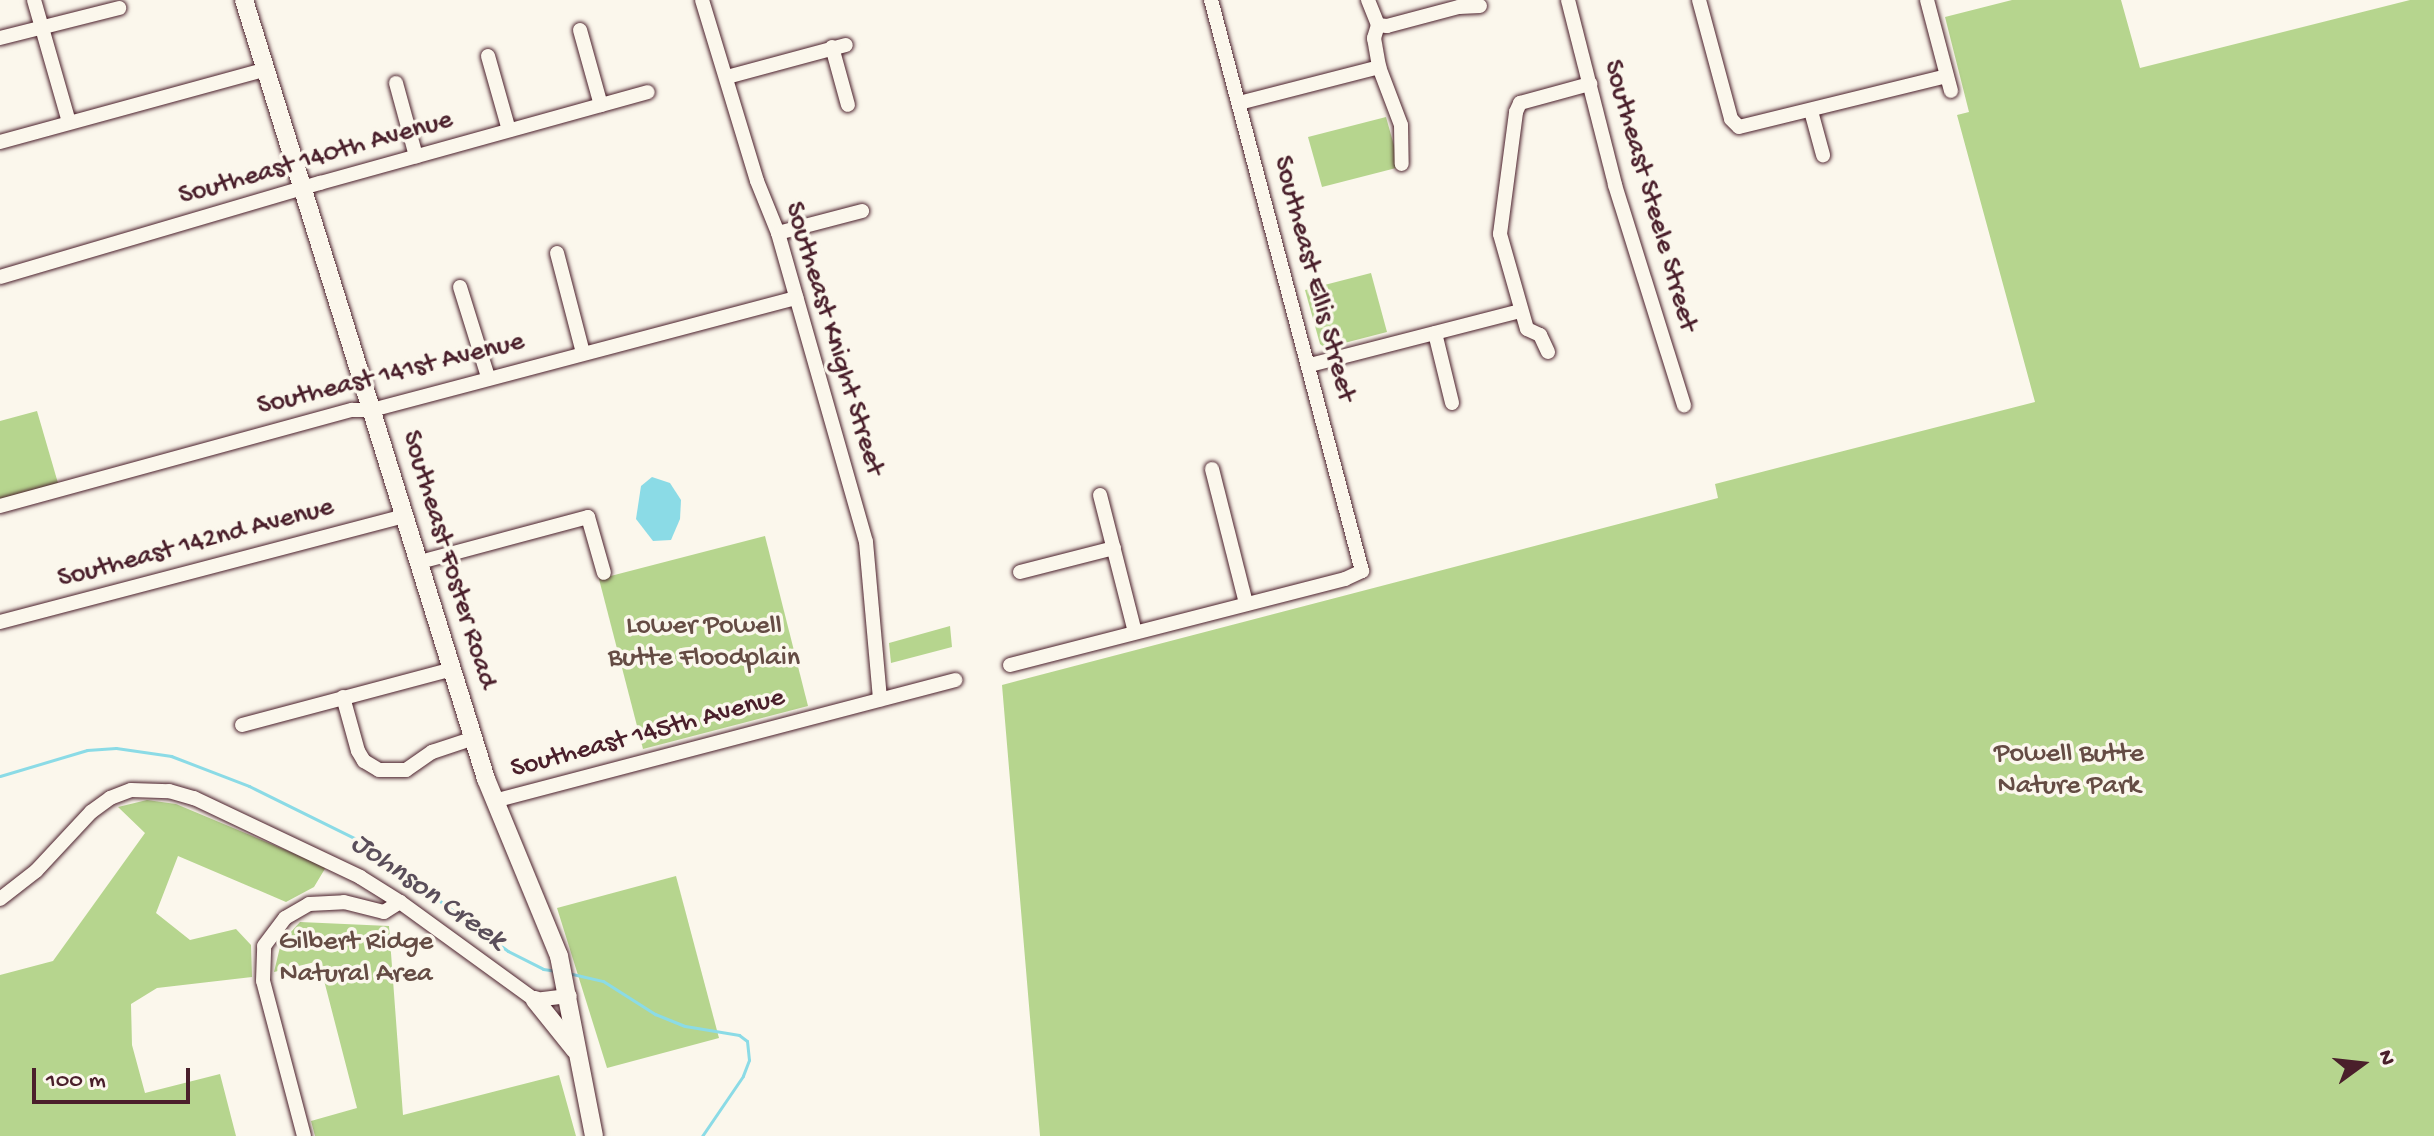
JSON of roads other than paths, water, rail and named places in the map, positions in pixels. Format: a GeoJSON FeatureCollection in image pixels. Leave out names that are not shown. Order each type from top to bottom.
{"type":"FeatureCollection","features":[{"type":"Feature","properties":{"kind":"main road","name":"Southeast Foster Road"},"geometry":{"type":"LineString","coordinates":[[244,0],[494,801],[554,939],[569,991],[594,1136]]}},
{"type":"Feature","properties":{"kind":"main road"},"geometry":{"type":"LineString","coordinates":[[535,1000],[563,1030],[580,1060]]}},
{"type":"Feature","properties":{"kind":"street"},"geometry":{"type":"LineString","coordinates":[[34,0],[69,122]]}},
{"type":"Feature","properties":{"kind":"street","name":"Southeast Knight Street"},"geometry":{"type":"LineString","coordinates":[[702,0],[757,181],[778,233],[866,542],[880,699]]}},
{"type":"Feature","properties":{"kind":"street","name":"Southeast Ellis Street"},"geometry":{"type":"LineString","coordinates":[[1211,0],[1362,571],[1350,578],[1246,603]]}},
{"type":"Feature","properties":{"kind":"street"},"geometry":{"type":"LineString","coordinates":[[1368,0],[1378,25],[1374,38],[1379,67],[1401,125],[1402,164]]}},
{"type":"Feature","properties":{"kind":"street","name":"Southeast Steele Street"},"geometry":{"type":"LineString","coordinates":[[1568,0],[1615,185],[1684,405]]}},
{"type":"Feature","properties":{"kind":"street"},"geometry":{"type":"LineString","coordinates":[[1699,0],[1731,119],[1736,126],[1749,127],[1946,76]]}},
{"type":"Feature","properties":{"kind":"street"},"geometry":{"type":"LineString","coordinates":[[1927,0],[1951,91]]}},
{"type":"Feature","properties":{"kind":"street"},"geometry":{"type":"LineString","coordinates":[[1378,25],[1387,26],[1459,7],[1480,6]]}},
{"type":"Feature","properties":{"kind":"street"},"geometry":{"type":"LineString","coordinates":[[0,38],[119,8]]}},
{"type":"Feature","properties":{"kind":"street"},"geometry":{"type":"LineString","coordinates":[[580,30],[601,105]]}},
{"type":"Feature","properties":{"kind":"street"},"geometry":{"type":"LineString","coordinates":[[727,77],[839,46],[848,105]]}},
{"type":"Feature","properties":{"kind":"street"},"geometry":{"type":"LineString","coordinates":[[488,56],[509,130]]}},
{"type":"Feature","properties":{"kind":"street"},"geometry":{"type":"LineString","coordinates":[[1239,103],[1379,67]]}},
{"type":"Feature","properties":{"kind":"street"},"geometry":{"type":"LineString","coordinates":[[0,142],[266,69]]}},
{"type":"Feature","properties":{"kind":"street"},"geometry":{"type":"LineString","coordinates":[[396,83],[416,156]]}},
{"type":"Feature","properties":{"kind":"street"},"geometry":{"type":"LineString","coordinates":[[1548,352],[1540,335],[1527,329],[1520,311],[1500,224],[1516,112],[1520,103],[1590,84]]}},
{"type":"Feature","properties":{"kind":"street","name":"Southeast 140th Avenue"},"geometry":{"type":"LineString","coordinates":[[0,277],[648,92]]}},
{"type":"Feature","properties":{"kind":"street"},"geometry":{"type":"LineString","coordinates":[[1811,111],[1823,155]]}},
{"type":"Feature","properties":{"kind":"street"},"geometry":{"type":"LineString","coordinates":[[778,233],[862,211]]}},
{"type":"Feature","properties":{"kind":"street"},"geometry":{"type":"LineString","coordinates":[[557,253],[583,353]]}},
{"type":"Feature","properties":{"kind":"street"},"geometry":{"type":"LineString","coordinates":[[460,287],[488,377]]}},
{"type":"Feature","properties":{"kind":"street","name":"Southeast 141st Avenue"},"geometry":{"type":"LineString","coordinates":[[0,506],[352,410],[372,410],[796,298]]}},
{"type":"Feature","properties":{"kind":"street"},"geometry":{"type":"LineString","coordinates":[[1310,365],[1520,311]]}},
{"type":"Feature","properties":{"kind":"street"},"geometry":{"type":"LineString","coordinates":[[1435,333],[1452,403]]}},
{"type":"Feature","properties":{"kind":"street"},"geometry":{"type":"LineString","coordinates":[[1010,665],[1246,603],[1212,469]]}},
{"type":"Feature","properties":{"kind":"street"},"geometry":{"type":"LineString","coordinates":[[1100,495],[1135,632]]}},
{"type":"Feature","properties":{"kind":"street","name":"Southeast 142nd Avenue"},"geometry":{"type":"LineString","coordinates":[[0,622],[405,516]]}},
{"type":"Feature","properties":{"kind":"street"},"geometry":{"type":"LineString","coordinates":[[420,562],[588,517],[604,573]]}},
{"type":"Feature","properties":{"kind":"street"},"geometry":{"type":"LineString","coordinates":[[1020,572],[1114,548]]}},
{"type":"Feature","properties":{"kind":"street"},"geometry":{"type":"LineString","coordinates":[[242,725],[453,669]]}},
{"type":"Feature","properties":{"kind":"street","name":"Southeast 145th Avenue"},"geometry":{"type":"LineString","coordinates":[[494,801],[955,680]]}},
{"type":"Feature","properties":{"kind":"street"},"geometry":{"type":"LineString","coordinates":[[343,697],[358,751],[364,761],[379,770],[406,770],[432,752],[474,738]]}},
{"type":"Feature","properties":{"kind":"street"},"geometry":{"type":"LineString","coordinates":[[0,899],[36,871],[100,804],[131,790],[153,789],[194,798],[336,864],[400,902],[535,1000],[569,991]]}},
{"type":"Feature","properties":{"kind":"street"},"geometry":{"type":"LineString","coordinates":[[304,1136],[263,981],[264,946],[277,926],[296,910],[320,902],[344,902],[376,912],[390,910],[400,902]]}},
{"type":"Feature","properties":{"kind":"water"},"geometry":{"type":"Polygon","coordinates":[[[652,477],[670,483],[681,500],[680,519],[671,540],[653,541],[636,519],[641,486],[652,477]]]}},
{"type":"Feature","properties":{"kind":"waterway","name":"Johnson Creek"},"geometry":{"type":"LineString","coordinates":[[0,776],[87,750],[116,748],[171,756],[249,786],[354,838],[508,951],[543,969],[557,971]]}},
{"type":"Feature","properties":{"kind":"waterway","name":"Johnson Creek"},"geometry":{"type":"LineString","coordinates":[[568,973],[603,981],[655,1014],[685,1026],[739,1035],[747,1041],[749,1060],[743,1076],[702,1136]]}},
{"type":"Feature","properties":{"kind":"park label","name":"Lower Powell Butte Floodplain"},"geometry":{"type":"Point","coordinates":[704,643]}},
{"type":"Feature","properties":{"kind":"park label","name":"Powell Butte Nature Park"},"geometry":{"type":"Point","coordinates":[2069,771]}},
{"type":"Feature","properties":{"kind":"park label","name":"Gilbert Ridge Natural Area"},"geometry":{"type":"Point","coordinates":[356,959]}}]}
